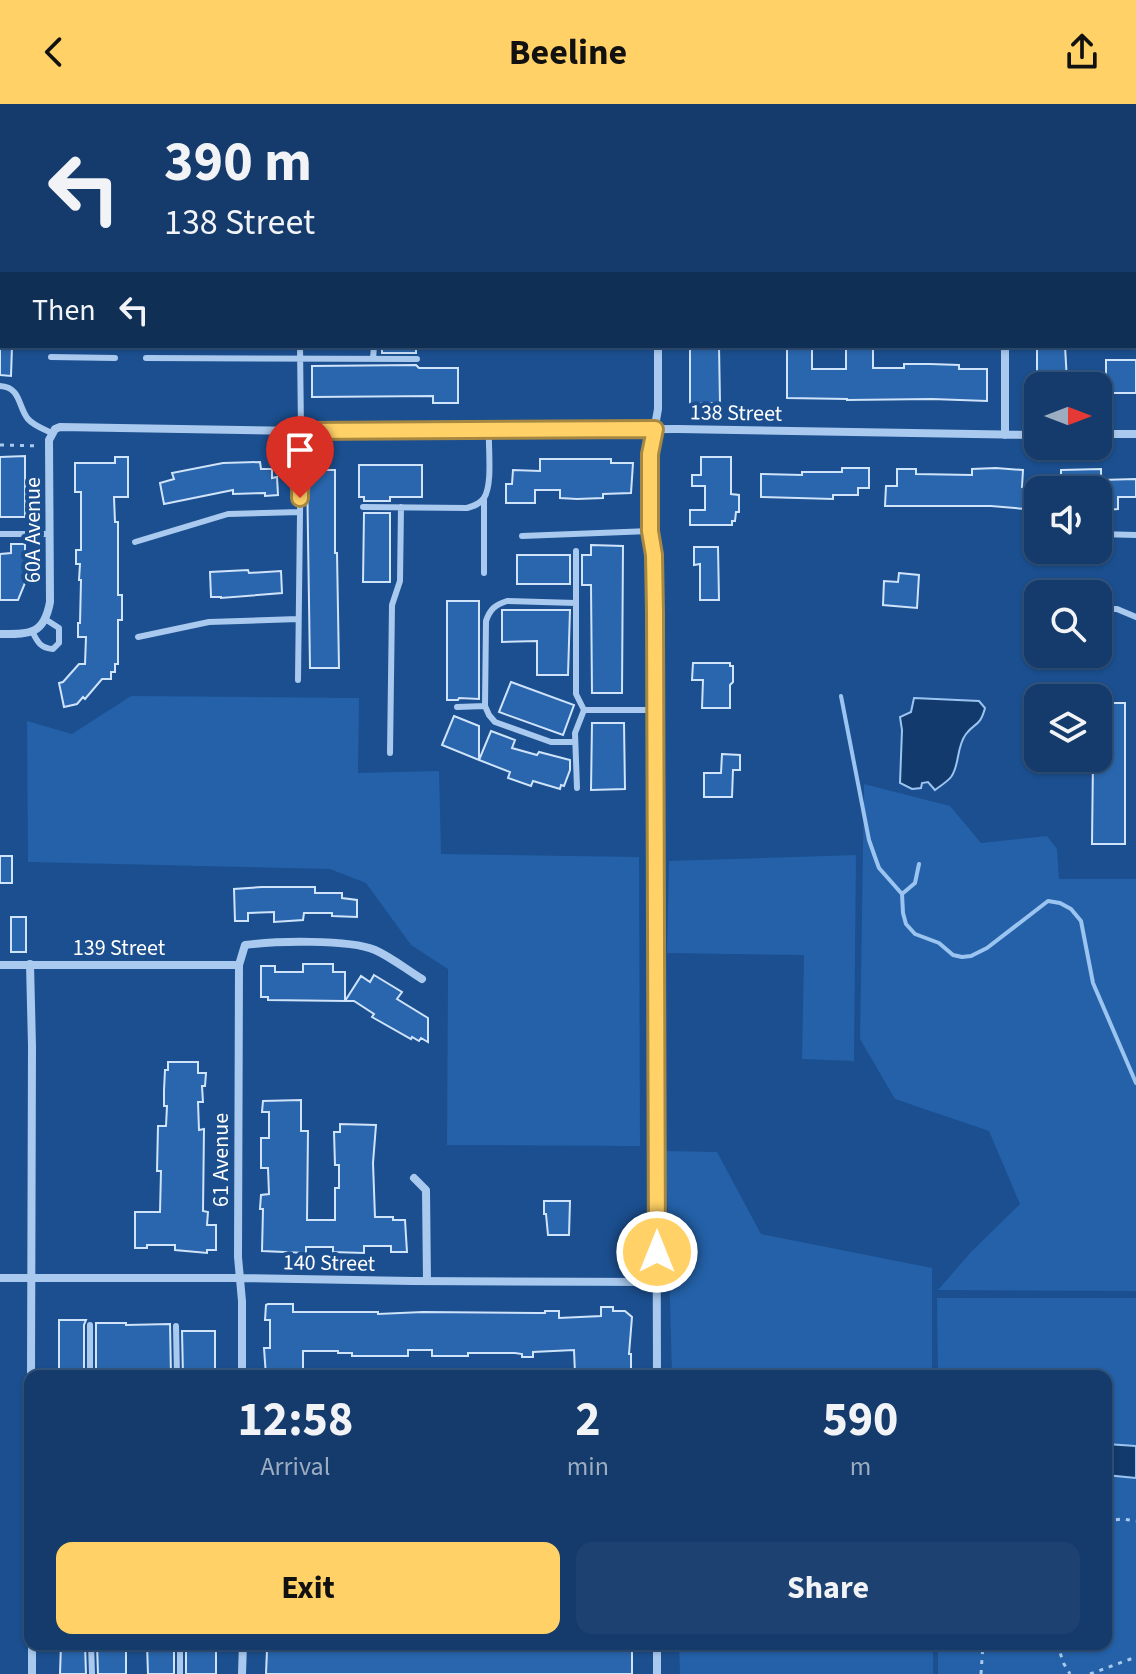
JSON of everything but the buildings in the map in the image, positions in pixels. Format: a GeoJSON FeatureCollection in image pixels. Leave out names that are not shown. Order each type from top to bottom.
{"type":"FeatureCollection","features":[{"type":"Feature","properties":{"kind":"street"},"geometry":{"type":"LineString","coordinates":[[657,1370],[654,555],[650,531],[650,454],[658,409],[658,348]]}},
{"type":"Feature","properties":{"kind":"street"},"geometry":{"type":"LineString","coordinates":[[1005,348],[1005,435]]}},
{"type":"Feature","properties":{"kind":"street","name":"138 Street"},"geometry":{"type":"LineString","coordinates":[[52,433],[60,427],[301,431],[655,429],[1024,435]]}},
{"type":"Feature","properties":{"kind":"street","name":"60A Avenue"},"geometry":{"type":"LineString","coordinates":[[44,622],[50,602],[49,440],[52,433]]}},
{"type":"Feature","properties":{"kind":"street"},"geometry":{"type":"LineString","coordinates":[[1112,434],[1136,434]]}},
{"type":"Feature","properties":{"kind":"street"},"geometry":{"type":"LineString","coordinates":[[0,634],[33,633],[44,622]]}},
{"type":"Feature","properties":{"kind":"street","name":"61 Avenue"},"geometry":{"type":"LineString","coordinates":[[242,1370],[242,1301],[238,1257],[239,965],[245,945],[353,944],[375,950],[422,979]]}},
{"type":"Feature","properties":{"kind":"street"},"geometry":{"type":"LineString","coordinates":[[30,964],[31,1370]]}},
{"type":"Feature","properties":{"kind":"street","name":"139 Street"},"geometry":{"type":"LineString","coordinates":[[0,965],[239,965]]}},
{"type":"Feature","properties":{"kind":"street"},"geometry":{"type":"LineString","coordinates":[[414,1178],[426,1190],[427,1281]]}},
{"type":"Feature","properties":{"kind":"street","name":"140 Street"},"geometry":{"type":"LineString","coordinates":[[0,1278],[657,1282]]}},
{"type":"Feature","properties":{"kind":"street"},"geometry":{"type":"LineString","coordinates":[[32,1650],[32,1674]]}},
{"type":"Feature","properties":{"kind":"street"},"geometry":{"type":"LineString","coordinates":[[242,1674],[243,1650]]}},
{"type":"Feature","properties":{"kind":"street"},"geometry":{"type":"LineString","coordinates":[[657,1650],[657,1674]]}},
{"type":"Feature","properties":{"kind":"lane"},"geometry":{"type":"LineString","coordinates":[[82,348],[83,358]]}},
{"type":"Feature","properties":{"kind":"lane"},"geometry":{"type":"LineString","coordinates":[[298,680],[300,348]]}},
{"type":"Feature","properties":{"kind":"lane"},"geometry":{"type":"LineString","coordinates":[[373,359],[374,348]]}},
{"type":"Feature","properties":{"kind":"lane"},"geometry":{"type":"LineString","coordinates":[[51,357],[115,358]]}},
{"type":"Feature","properties":{"kind":"lane"},"geometry":{"type":"LineString","coordinates":[[146,358],[417,359]]}},
{"type":"Feature","properties":{"kind":"lane"},"geometry":{"type":"LineString","coordinates":[[0,386],[7,386],[17,393],[26,417],[52,433]]}},
{"type":"Feature","properties":{"kind":"lane"},"geometry":{"type":"LineString","coordinates":[[484,573],[484,498],[489,431]]}},
{"type":"Feature","properties":{"kind":"lane"},"geometry":{"type":"LineString","coordinates":[[363,507],[467,508],[477,505],[484,498]]}},
{"type":"Feature","properties":{"kind":"lane"},"geometry":{"type":"LineString","coordinates":[[390,753],[392,605],[400,581],[401,507]]}},
{"type":"Feature","properties":{"kind":"lane"},"geometry":{"type":"LineString","coordinates":[[135,542],[228,514],[300,512]]}},
{"type":"Feature","properties":{"kind":"lane"},"geometry":{"type":"LineString","coordinates":[[522,536],[650,531]]}},
{"type":"Feature","properties":{"kind":"lane"},"geometry":{"type":"LineString","coordinates":[[0,534],[50,534]]}},
{"type":"Feature","properties":{"kind":"lane"},"geometry":{"type":"LineString","coordinates":[[1112,534],[1136,535]]}},
{"type":"Feature","properties":{"kind":"lane"},"geometry":{"type":"LineString","coordinates":[[576,551],[576,694],[584,710],[575,733],[577,788]]}},
{"type":"Feature","properties":{"kind":"lane"},"geometry":{"type":"LineString","coordinates":[[575,742],[551,742],[495,722],[485,706],[486,621],[490,610],[507,601],[576,603]]}},
{"type":"Feature","properties":{"kind":"lane"},"geometry":{"type":"LineString","coordinates":[[1112,609],[1136,617]]}},
{"type":"Feature","properties":{"kind":"lane"},"geometry":{"type":"LineString","coordinates":[[138,637],[209,622],[298,619]]}},
{"type":"Feature","properties":{"kind":"lane"},"geometry":{"type":"LineString","coordinates":[[33,633],[38,644],[53,649],[59,643],[59,628],[44,622]]}},
{"type":"Feature","properties":{"kind":"lane"},"geometry":{"type":"LineString","coordinates":[[457,707],[485,706]]}},
{"type":"Feature","properties":{"kind":"lane"},"geometry":{"type":"LineString","coordinates":[[584,710],[655,710]]}},
{"type":"Feature","properties":{"kind":"lane"},"geometry":{"type":"LineString","coordinates":[[90,1325],[90,1370]]}},
{"type":"Feature","properties":{"kind":"lane"},"geometry":{"type":"LineString","coordinates":[[176,1326],[177,1370]]}},
{"type":"Feature","properties":{"kind":"lane"},"geometry":{"type":"LineString","coordinates":[[91,1650],[92,1674]]}},
{"type":"Feature","properties":{"kind":"lane"},"geometry":{"type":"LineString","coordinates":[[180,1650],[180,1674]]}},
{"type":"Feature","properties":{"kind":"path"},"geometry":{"type":"LineString","coordinates":[[0,445],[39,446]]}},
{"type":"Feature","properties":{"kind":"path"},"geometry":{"type":"LineString","coordinates":[[1112,1520],[1136,1521]]}},
{"type":"Feature","properties":{"kind":"path"},"geometry":{"type":"LineString","coordinates":[[981,1674],[983,1650]]}},
{"type":"Feature","properties":{"kind":"path"},"geometry":{"type":"LineString","coordinates":[[1059,1650],[1070,1674]]}},
{"type":"Feature","properties":{"kind":"path"},"geometry":{"type":"LineString","coordinates":[[1090,1674],[1136,1657]]}},
{"type":"Feature","properties":{"kind":"shaded area"},"geometry":{"type":"Polygon","coordinates":[[[131,696],[359,698],[358,773],[439,771],[441,854],[639,857],[640,1146],[447,1145],[448,969],[411,945],[366,883],[330,869],[28,862],[27,721],[72,734],[131,696]]]}},
{"type":"Feature","properties":{"kind":"shaded area"},"geometry":{"type":"Polygon","coordinates":[[[914,698],[979,701],[985,708],[979,721],[963,739],[951,777],[935,790],[928,782],[922,783],[921,788],[912,789],[900,783],[900,717],[911,712],[914,698]]]}},
{"type":"Feature","properties":{"kind":"shaded area"},"geometry":{"type":"Polygon","coordinates":[[[864,784],[950,806],[981,843],[1047,836],[1057,849],[1059,879],[1136,879],[1136,1291],[938,1290],[1020,1204],[989,1131],[895,1099],[860,1039],[864,784]]]}},
{"type":"Feature","properties":{"kind":"shaded area"},"geometry":{"type":"Polygon","coordinates":[[[856,855],[854,1061],[802,1059],[804,955],[667,953],[669,861],[856,855]]]}},
{"type":"Feature","properties":{"kind":"shaded area"},"geometry":{"type":"Polygon","coordinates":[[[666,1151],[717,1152],[761,1234],[932,1268],[932,1370],[672,1370],[666,1151]]]}},
{"type":"Feature","properties":{"kind":"shaded area"},"geometry":{"type":"Polygon","coordinates":[[[937,1298],[1136,1298],[1136,1674],[938,1674],[938,1650],[1112,1650],[1112,1370],[938,1370],[937,1298]]]}},
{"type":"Feature","properties":{"kind":"shaded area"},"geometry":{"type":"Polygon","coordinates":[[[1112,1444],[1136,1446],[1136,1478],[1112,1476],[1112,1444]]]}},
{"type":"Feature","properties":{"kind":"shaded area"},"geometry":{"type":"Polygon","coordinates":[[[679,1650],[933,1650],[933,1674],[680,1674],[679,1650]]]}},
{"type":"Feature","properties":{"kind":"waterway"},"geometry":{"type":"LineString","coordinates":[[841,696],[869,840],[879,868],[902,894],[906,924],[915,934],[939,943],[953,955],[962,957],[987,948],[1048,901],[1071,909],[1081,921],[1093,983],[1136,1083]]}},
{"type":"Feature","properties":{"kind":"waterway"},"geometry":{"type":"LineString","coordinates":[[902,894],[915,883],[919,864]]}},
{"type":"Feature","properties":{"kind":"route"},"geometry":{"type":"LineString","coordinates":[[300,498],[301,431],[655,429],[650,454],[650,531],[654,555],[655,613],[657,1252]]}}]}
